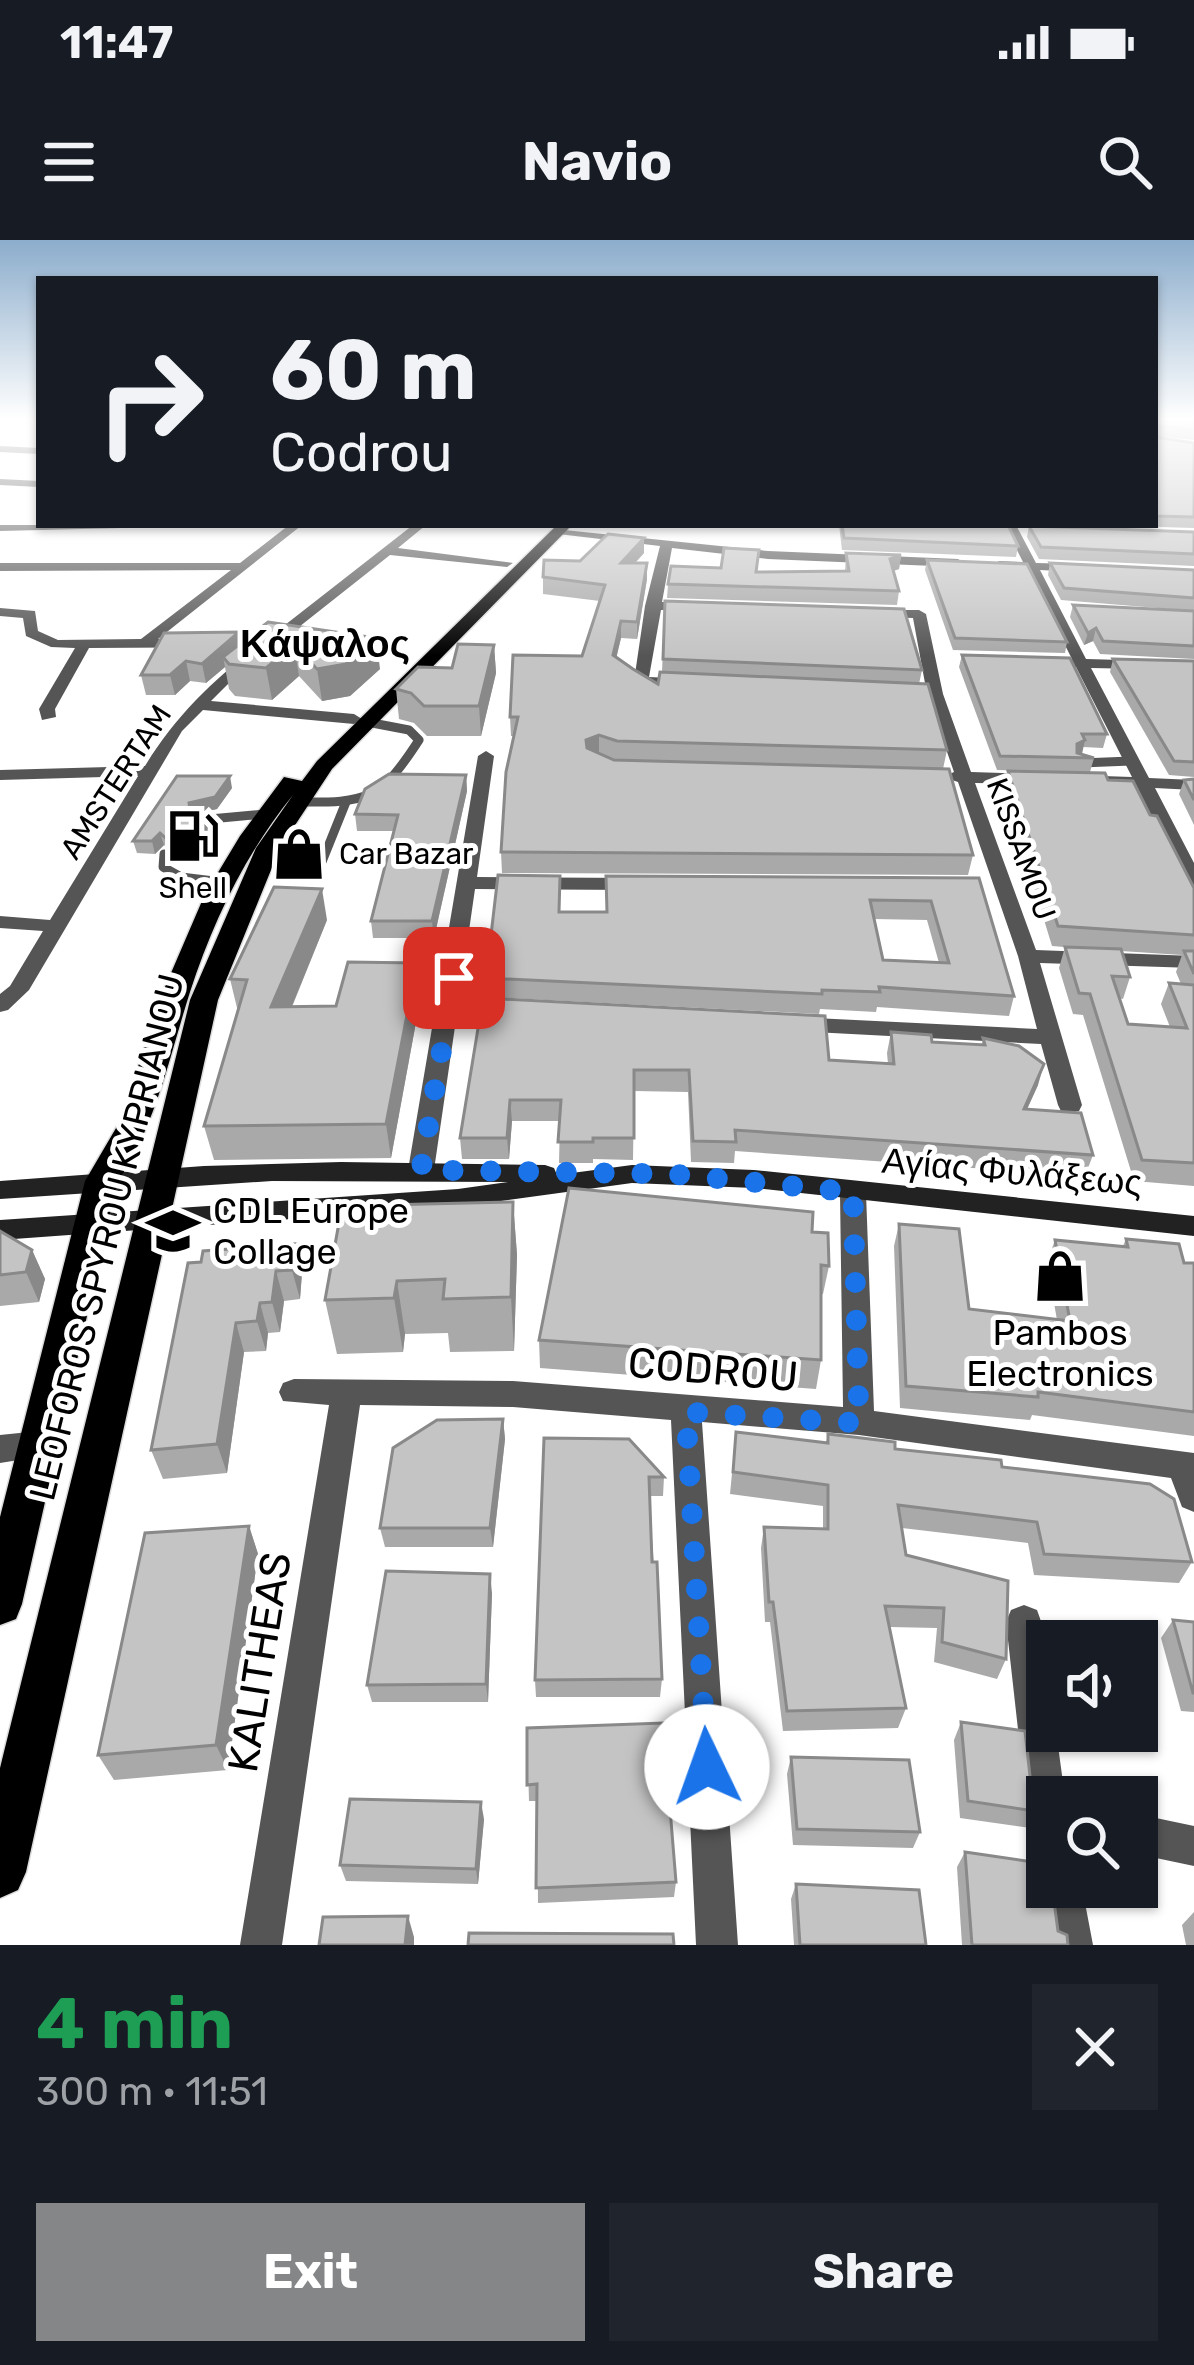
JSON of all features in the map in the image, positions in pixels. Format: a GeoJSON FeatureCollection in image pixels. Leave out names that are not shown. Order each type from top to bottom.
{"type":"FeatureCollection","features":[{"type":"Feature","properties":{"kind":"main road","name":"LEOFOROS SPYROU KYPRIANOU"},"geometry":{"type":"LineString","coordinates":[[0,1872],[205,1000],[268,848],[297,802],[360,721],[507,563],[556,528]]}},
{"type":"Feature","properties":{"kind":"main road","name":"LEOFOROS SPYROU KYPRIANOU"},"geometry":{"type":"LineString","coordinates":[[0,1604],[19,1447],[101,1181],[129,1144],[198,932],[222,882],[264,814],[556,528]]}},
{"type":"Feature","properties":{"kind":"main road","name":"Αγίας Φυλάξεως"},"geometry":{"type":"LineString","coordinates":[[0,1230],[89,1223],[159,1199],[421,1170],[754,1179],[1194,1226]]}},
{"type":"Feature","properties":{"kind":"main road","name":"Αγίας Φυλάξεως"},"geometry":{"type":"LineString","coordinates":[[0,1190],[101,1181],[159,1199],[442,1199],[607,1177]]}},
{"type":"Feature","properties":{"kind":"street"},"geometry":{"type":"LineString","coordinates":[[0,528],[36,527]]}},
{"type":"Feature","properties":{"kind":"street"},"geometry":{"type":"LineString","coordinates":[[146,642],[292,528]]}},
{"type":"Feature","properties":{"kind":"street","name":"AMSTERTAM"},"geometry":{"type":"LineString","coordinates":[[0,1005],[18,990],[147,771],[200,706],[416,528]]}},
{"type":"Feature","properties":{"kind":"street"},"geometry":{"type":"LineString","coordinates":[[563,528],[667,544],[968,564]]}},
{"type":"Feature","properties":{"kind":"street"},"geometry":{"type":"LineString","coordinates":[[1012,528],[1194,881]]}},
{"type":"Feature","properties":{"kind":"street"},"geometry":{"type":"LineString","coordinates":[[1019,528],[1035,530]]}},
{"type":"Feature","properties":{"kind":"street"},"geometry":{"type":"LineString","coordinates":[[667,544],[641,681],[709,684]]}},
{"type":"Feature","properties":{"kind":"street"},"geometry":{"type":"LineString","coordinates":[[388,551],[507,563]]}},
{"type":"Feature","properties":{"kind":"street"},"geometry":{"type":"LineString","coordinates":[[989,565],[1101,569]]}},
{"type":"Feature","properties":{"kind":"street"},"geometry":{"type":"LineString","coordinates":[[0,568],[239,566]]}},
{"type":"Feature","properties":{"kind":"street"},"geometry":{"type":"LineString","coordinates":[[652,606],[718,608]]}},
{"type":"Feature","properties":{"kind":"street"},"geometry":{"type":"LineString","coordinates":[[1054,608],[1077,609]]}},
{"type":"Feature","properties":{"kind":"street"},"geometry":{"type":"LineString","coordinates":[[0,612],[30,614],[32,633],[39,640],[271,643]]}},
{"type":"Feature","properties":{"kind":"street","name":"KISSAMOU"},"geometry":{"type":"LineString","coordinates":[[852,612],[919,614],[942,658],[935,694],[1028,956],[1070,1105]]}},
{"type":"Feature","properties":{"kind":"street"},"geometry":{"type":"LineString","coordinates":[[48,717],[47,709],[84,644]]}},
{"type":"Feature","properties":{"kind":"street"},"geometry":{"type":"LineString","coordinates":[[1059,662],[1194,666]]}},
{"type":"Feature","properties":{"kind":"street"},"geometry":{"type":"LineString","coordinates":[[913,693],[935,694]]}},
{"type":"Feature","properties":{"kind":"street"},"geometry":{"type":"LineString","coordinates":[[200,706],[360,721]]}},
{"type":"Feature","properties":{"kind":"street"},"geometry":{"type":"LineString","coordinates":[[421,1170],[486,756]]}},
{"type":"Feature","properties":{"kind":"street"},"geometry":{"type":"LineString","coordinates":[[0,775],[147,771]]}},
{"type":"Feature","properties":{"kind":"street"},"geometry":{"type":"LineString","coordinates":[[1078,772],[1142,783],[1194,784]]}},
{"type":"Feature","properties":{"kind":"street"},"geometry":{"type":"LineString","coordinates":[[939,777],[1052,780]]}},
{"type":"Feature","properties":{"kind":"street"},"geometry":{"type":"LineString","coordinates":[[468,883],[655,884]]}},
{"type":"Feature","properties":{"kind":"street"},"geometry":{"type":"LineString","coordinates":[[982,886],[1005,886]]}},
{"type":"Feature","properties":{"kind":"street"},"geometry":{"type":"LineString","coordinates":[[0,922],[56,926]]}},
{"type":"Feature","properties":{"kind":"street"},"geometry":{"type":"LineString","coordinates":[[1028,956],[1194,962]]}},
{"type":"Feature","properties":{"kind":"street"},"geometry":{"type":"LineString","coordinates":[[450,1006],[546,1011]]}},
{"type":"Feature","properties":{"kind":"street"},"geometry":{"type":"LineString","coordinates":[[762,1023],[1049,1037]]}},
{"type":"Feature","properties":{"kind":"street"},"geometry":{"type":"LineString","coordinates":[[853,1192],[859,1423]]}},
{"type":"Feature","properties":{"kind":"street","name":"CODROU"},"geometry":{"type":"LineString","coordinates":[[294,1393],[513,1394],[859,1423],[1190,1477]]}},
{"type":"Feature","properties":{"kind":"street","name":"KALITHEAS"},"geometry":{"type":"LineString","coordinates":[[261,1945],[346,1393]]}},
{"type":"Feature","properties":{"kind":"street"},"geometry":{"type":"LineString","coordinates":[[686,1412],[717,1945]]}},
{"type":"Feature","properties":{"kind":"street"},"geometry":{"type":"LineString","coordinates":[[1024,1622],[1043,1776]]}},
{"type":"Feature","properties":{"kind":"street"},"geometry":{"type":"LineString","coordinates":[[1158,1838],[1194,1846]]}},
{"type":"Feature","properties":{"kind":"street"},"geometry":{"type":"LineString","coordinates":[[1065,1908],[1072,1945]]}},
{"type":"Feature","properties":{"kind":"lane"},"geometry":{"type":"LineString","coordinates":[[297,802],[364,803],[384,794],[419,740],[409,730],[360,721]]}},
{"type":"Feature","properties":{"kind":"lane"},"geometry":{"type":"LineString","coordinates":[[1078,772],[1131,761]]}},
{"type":"Feature","properties":{"kind":"lane"},"geometry":{"type":"LineString","coordinates":[[315,879],[346,802]]}},
{"type":"Feature","properties":{"kind":"lane"},"geometry":{"type":"LineString","coordinates":[[199,820],[264,814]]}},
{"type":"Feature","properties":{"kind":"lane"},"geometry":{"type":"LineString","coordinates":[[164,854],[163,867],[181,877],[222,882]]}},
{"type":"Feature","properties":{"kind":"building"},"geometry":{"type":"Polygon","coordinates":[[[1158,497],[1194,497],[1194,517],[1158,516],[1158,497]]]}},
{"type":"Feature","properties":{"kind":"building"},"geometry":{"type":"Polygon","coordinates":[[[842,528],[1009,528],[1018,546],[844,538],[842,528]]]}},
{"type":"Feature","properties":{"kind":"building"},"geometry":{"type":"Polygon","coordinates":[[[1030,528],[1194,532],[1194,554],[1041,547],[1030,528]]]}},
{"type":"Feature","properties":{"kind":"building"},"geometry":{"type":"Polygon","coordinates":[[[608,534],[644,538],[621,563],[647,563],[637,622],[621,621],[613,655],[633,669],[658,684],[660,672],[928,684],[947,750],[617,741],[599,735],[586,740],[587,748],[614,760],[949,769],[973,855],[501,852],[506,772],[518,717],[510,717],[513,655],[582,656],[605,585],[543,577],[544,560],[580,561],[608,534]]]}},
{"type":"Feature","properties":{"kind":"building"},"geometry":{"type":"Polygon","coordinates":[[[724,548],[759,550],[756,572],[849,571],[846,553],[901,555],[890,559],[899,591],[668,584],[671,566],[721,568],[724,548]]]}},
{"type":"Feature","properties":{"kind":"building"},"geometry":{"type":"Polygon","coordinates":[[[927,560],[1027,564],[1067,642],[955,638],[927,560]]]}},
{"type":"Feature","properties":{"kind":"building"},"geometry":{"type":"Polygon","coordinates":[[[1050,563],[1194,570],[1194,598],[1064,588],[1050,563]]]}},
{"type":"Feature","properties":{"kind":"building"},"geometry":{"type":"Polygon","coordinates":[[[665,601],[904,609],[922,670],[663,659],[665,601]]]}},
{"type":"Feature","properties":{"kind":"building"},"geometry":{"type":"Polygon","coordinates":[[[1073,605],[1194,611],[1194,646],[1103,641],[1096,628],[1088,633],[1073,605]]]}},
{"type":"Feature","properties":{"kind":"building"},"geometry":{"type":"Polygon","coordinates":[[[268,622],[376,638],[346,664],[317,669],[294,645],[266,668],[229,664],[223,657],[268,622]]]}},
{"type":"Feature","properties":{"kind":"building"},"geometry":{"type":"Polygon","coordinates":[[[239,632],[202,664],[186,661],[170,675],[141,675],[164,633],[239,632]]]}},
{"type":"Feature","properties":{"kind":"building"},"geometry":{"type":"Polygon","coordinates":[[[458,644],[494,645],[479,706],[424,706],[411,693],[396,689],[418,667],[452,668],[458,644]]]}},
{"type":"Feature","properties":{"kind":"building"},"geometry":{"type":"Polygon","coordinates":[[[962,655],[1070,658],[1107,734],[1082,734],[1085,740],[1077,744],[1077,753],[1094,758],[1000,756],[962,655]]]}},
{"type":"Feature","properties":{"kind":"building"},"geometry":{"type":"Polygon","coordinates":[[[1113,659],[1194,661],[1194,762],[1174,761],[1113,659]]]}},
{"type":"Feature","properties":{"kind":"building"},"geometry":{"type":"Polygon","coordinates":[[[1008,771],[1105,773],[1108,780],[1133,781],[1194,888],[1194,935],[1058,926],[1008,771]]]}},
{"type":"Feature","properties":{"kind":"building"},"geometry":{"type":"Polygon","coordinates":[[[389,774],[466,775],[432,921],[371,921],[398,815],[355,814],[365,789],[389,774]]]}},
{"type":"Feature","properties":{"kind":"building"},"geometry":{"type":"Polygon","coordinates":[[[177,776],[230,776],[215,797],[189,803],[191,816],[209,816],[193,843],[170,842],[160,833],[152,841],[133,841],[177,776]]]}},
{"type":"Feature","properties":{"kind":"building"},"geometry":{"type":"Polygon","coordinates":[[[1194,779],[1194,800],[1184,780],[1194,779]]]}},
{"type":"Feature","properties":{"kind":"building"},"geometry":{"type":"Polygon","coordinates":[[[498,875],[560,876],[559,912],[607,912],[606,876],[979,878],[1014,996],[879,987],[880,992],[822,990],[822,994],[486,978],[498,875]],[[870,900],[883,960],[949,963],[931,901],[870,900]]]}},
{"type":"Feature","properties":{"kind":"building"},"geometry":{"type":"Polygon","coordinates":[[[274,887],[322,889],[271,1007],[336,1006],[348,962],[417,963],[386,1124],[204,1126],[247,980],[230,979],[274,887]]]}},
{"type":"Feature","properties":{"kind":"building"},"geometry":{"type":"Polygon","coordinates":[[[1065,947],[1121,949],[1130,977],[1112,976],[1128,1024],[1187,1028],[1169,983],[1194,985],[1194,1163],[1142,1160],[1090,994],[1079,993],[1065,947]]]}},
{"type":"Feature","properties":{"kind":"building"},"geometry":{"type":"Polygon","coordinates":[[[1184,951],[1194,951],[1194,974],[1184,951]]]}},
{"type":"Feature","properties":{"kind":"building"},"geometry":{"type":"Polygon","coordinates":[[[483,998],[825,1016],[829,1060],[894,1064],[891,1032],[931,1035],[932,1042],[985,1045],[983,1038],[1019,1046],[1044,1064],[1024,1109],[1081,1113],[1093,1155],[735,1130],[736,1142],[693,1141],[689,1070],[634,1070],[634,1138],[558,1142],[561,1100],[510,1100],[507,1138],[460,1138],[483,998]]]}},
{"type":"Feature","properties":{"kind":"building"},"geometry":{"type":"Polygon","coordinates":[[[569,1188],[813,1212],[812,1232],[828,1233],[829,1266],[821,1265],[821,1360],[539,1340],[569,1188]]]}},
{"type":"Feature","properties":{"kind":"building"},"geometry":{"type":"Polygon","coordinates":[[[513,1202],[511,1297],[443,1299],[445,1279],[397,1281],[394,1298],[325,1300],[342,1206],[513,1202]]]}},
{"type":"Feature","properties":{"kind":"building"},"geometry":{"type":"Polygon","coordinates":[[[899,1224],[959,1229],[969,1309],[1070,1321],[1055,1240],[1128,1247],[1126,1239],[1179,1244],[1184,1263],[1194,1263],[1194,1412],[1038,1392],[1038,1397],[906,1386],[899,1224]]]}},
{"type":"Feature","properties":{"kind":"building"},"geometry":{"type":"Polygon","coordinates":[[[0,1231],[32,1250],[26,1272],[0,1275],[0,1231]]]}},
{"type":"Feature","properties":{"kind":"building"},"geometry":{"type":"Polygon","coordinates":[[[295,1244],[292,1270],[276,1271],[272,1302],[260,1303],[257,1321],[236,1323],[217,1444],[151,1450],[188,1263],[201,1262],[203,1251],[295,1244]]]}},
{"type":"Feature","properties":{"kind":"building"},"geometry":{"type":"Polygon","coordinates":[[[503,1419],[490,1528],[380,1528],[393,1448],[437,1420],[503,1419]]]}},
{"type":"Feature","properties":{"kind":"building"},"geometry":{"type":"Polygon","coordinates":[[[736,1432],[828,1443],[828,1434],[895,1442],[895,1449],[1001,1460],[1002,1467],[1150,1484],[1174,1499],[1192,1562],[1044,1554],[1037,1522],[898,1505],[906,1555],[1008,1581],[1006,1659],[942,1642],[944,1608],[885,1606],[906,1708],[787,1711],[773,1602],[769,1602],[764,1527],[828,1529],[828,1485],[733,1472],[736,1432]]]}},
{"type":"Feature","properties":{"kind":"building"},"geometry":{"type":"Polygon","coordinates":[[[544,1438],[629,1439],[664,1477],[649,1477],[662,1679],[535,1680],[544,1438]]]}},
{"type":"Feature","properties":{"kind":"building"},"geometry":{"type":"Polygon","coordinates":[[[249,1526],[216,1745],[98,1755],[145,1533],[249,1526]]]}},
{"type":"Feature","properties":{"kind":"building"},"geometry":{"type":"Polygon","coordinates":[[[386,1571],[490,1574],[486,1684],[367,1685],[386,1571]]]}},
{"type":"Feature","properties":{"kind":"building"},"geometry":{"type":"Polygon","coordinates":[[[1173,1620],[1194,1622],[1194,1693],[1193,1693],[1173,1620]]]}},
{"type":"Feature","properties":{"kind":"building"},"geometry":{"type":"Polygon","coordinates":[[[961,1722],[1025,1731],[1030,1776],[1026,1776],[1026,1810],[968,1801],[961,1722]]]}},
{"type":"Feature","properties":{"kind":"building"},"geometry":{"type":"Polygon","coordinates":[[[663,1723],[676,1882],[536,1888],[537,1784],[527,1785],[527,1728],[663,1723]]]}},
{"type":"Feature","properties":{"kind":"building"},"geometry":{"type":"Polygon","coordinates":[[[791,1757],[909,1760],[920,1832],[797,1829],[791,1757]]]}},
{"type":"Feature","properties":{"kind":"building"},"geometry":{"type":"Polygon","coordinates":[[[350,1799],[481,1802],[476,1869],[340,1865],[350,1799]]]}},
{"type":"Feature","properties":{"kind":"building"},"geometry":{"type":"Polygon","coordinates":[[[965,1852],[1026,1861],[1026,1908],[1055,1908],[1058,1931],[1067,1935],[1068,1945],[972,1945],[965,1852]]]}},
{"type":"Feature","properties":{"kind":"building"},"geometry":{"type":"Polygon","coordinates":[[[796,1884],[919,1890],[926,1945],[800,1945],[796,1884]]]}},
{"type":"Feature","properties":{"kind":"building"},"geometry":{"type":"Polygon","coordinates":[[[408,1916],[405,1945],[319,1945],[323,1917],[408,1916]]]}},
{"type":"Feature","properties":{"kind":"building"},"geometry":{"type":"Polygon","coordinates":[[[469,1933],[673,1934],[674,1945],[468,1945],[469,1933]]]}},
{"type":"Feature","properties":{"kind":"place","name":"Shell"},"geometry":{"type":"Point","coordinates":[193,836]}},
{"type":"Feature","properties":{"kind":"place","name":"Car Bazar"},"geometry":{"type":"Point","coordinates":[299,854]}},
{"type":"Feature","properties":{"kind":"place","name":"CDL Europe Collage"},"geometry":{"type":"Point","coordinates":[173,1231]}},
{"type":"Feature","properties":{"kind":"place","name":"Pambos Electronics"},"geometry":{"type":"Point","coordinates":[1060,1276]}},
{"type":"Feature","properties":{"kind":"district","name":"Κάψαλος"},"geometry":{"type":"Point","coordinates":[325,643]}},
{"type":"Feature","properties":{"kind":"route"},"geometry":{"type":"LineString","coordinates":[[454,978],[421,1170],[607,1177],[671,1174],[853,1192],[859,1423],[686,1412],[707,1767]]}}]}
